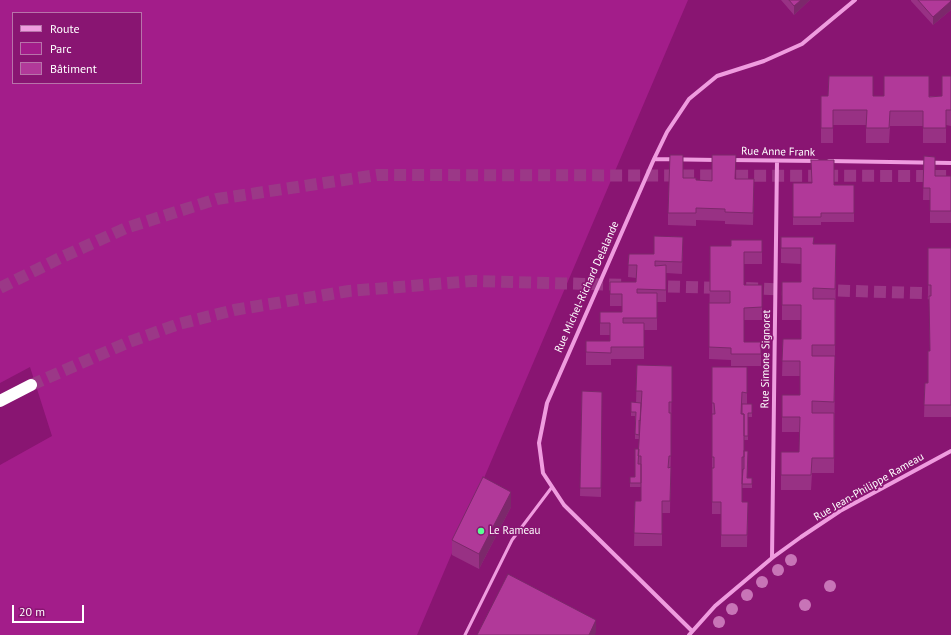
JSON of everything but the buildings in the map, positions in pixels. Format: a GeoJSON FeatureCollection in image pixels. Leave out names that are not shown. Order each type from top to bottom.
{"type":"FeatureCollection","features":[{"type":"Feature","properties":{"kind":"highway"},"geometry":{"type":"LineString","coordinates":[[0,401],[31,385]]}},
{"type":"Feature","properties":{"kind":"street","name":"Rue Michel-Richard Delalande"},"geometry":{"type":"LineString","coordinates":[[691,630],[564,505],[543,473],[539,443],[547,403],[654,159],[667,132],[689,99],[717,76],[764,61],[802,44],[855,0]]}},
{"type":"Feature","properties":{"kind":"street","name":"Rue Anne Frank"},"geometry":{"type":"LineString","coordinates":[[654,159],[951,163]]}},
{"type":"Feature","properties":{"kind":"street","name":"Rue Simone Signoret"},"geometry":{"type":"LineString","coordinates":[[772,558],[777,161]]}},
{"type":"Feature","properties":{"kind":"street","name":"Rue Jean-Philippe Rameau"},"geometry":{"type":"LineString","coordinates":[[689,635],[691,630],[715,606],[772,558],[840,511],[951,451]]}},
{"type":"Feature","properties":{"kind":"lane"},"geometry":{"type":"LineString","coordinates":[[465,635],[512,540],[552,487]]}},
{"type":"Feature","properties":{"kind":"green space"},"geometry":{"type":"Polygon","coordinates":[[[0,0],[688,0],[417,635],[0,635],[0,465],[52,436],[30,367],[0,383],[0,0]]]}},
{"type":"Feature","properties":{"kind":"tunnel"},"geometry":{"type":"LineString","coordinates":[[0,288],[60,258],[126,228],[217,199],[377,175],[951,176]]}},
{"type":"Feature","properties":{"kind":"tunnel"},"geometry":{"type":"LineString","coordinates":[[31,385],[129,342],[179,324],[234,310],[349,291],[473,281],[626,285]]}},
{"type":"Feature","properties":{"kind":"tunnel"},"geometry":{"type":"LineString","coordinates":[[650,286],[726,288]]}},
{"type":"Feature","properties":{"kind":"tunnel"},"geometry":{"type":"LineString","coordinates":[[746,288],[798,290]]}},
{"type":"Feature","properties":{"kind":"tunnel"},"geometry":{"type":"LineString","coordinates":[[820,290],[951,294]]}},
{"type":"Feature","properties":{"kind":"place","name":"Le Rameau"},"geometry":{"type":"Point","coordinates":[481,531]}}]}
